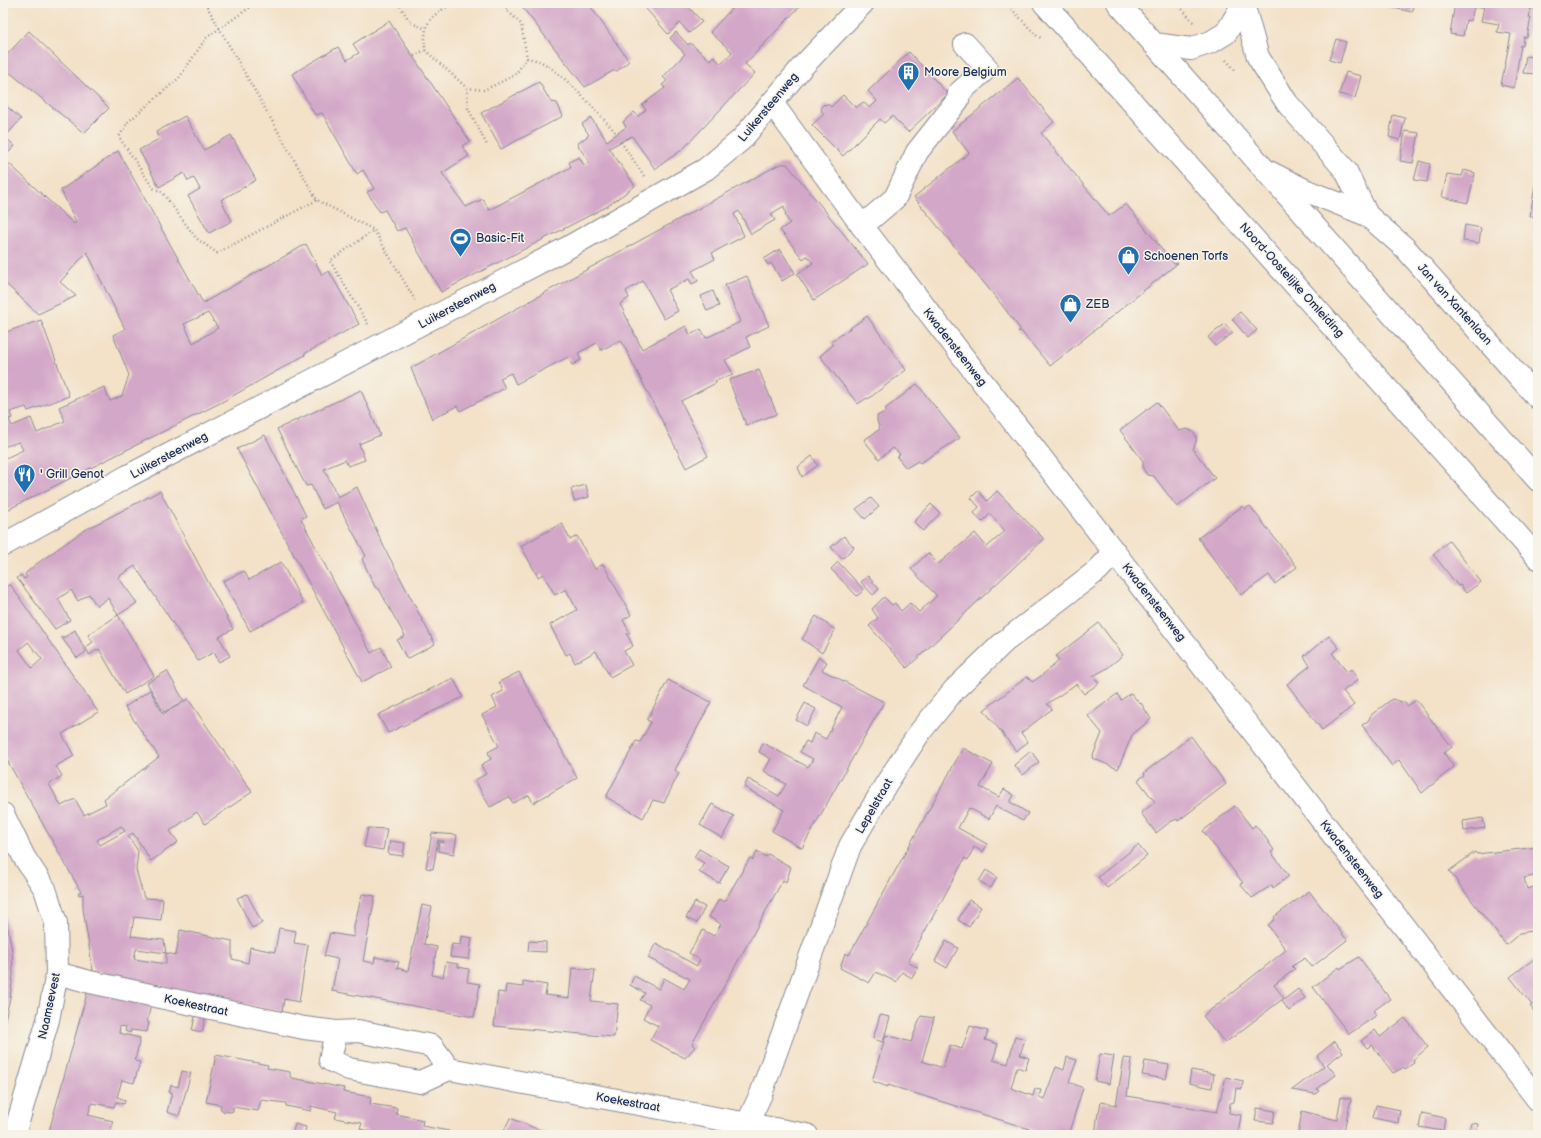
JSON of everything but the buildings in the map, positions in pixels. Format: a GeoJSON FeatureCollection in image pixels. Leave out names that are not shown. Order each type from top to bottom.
{"type":"FeatureCollection","features":[{"type":"Feature","properties":{"kind":"street","name":"Noord-Oostelijke Omleiding"},"geometry":{"type":"LineString","coordinates":[[1044,3],[1538,558]]}},
{"type":"Feature","properties":{"kind":"street"},"geometry":{"type":"LineString","coordinates":[[1118,3],[1538,480]]}},
{"type":"Feature","properties":{"kind":"street","name":"Luikersteenweg"},"geometry":{"type":"LineString","coordinates":[[3,545],[128,476],[381,345],[659,198],[706,169],[741,140],[802,67],[862,4]]}},
{"type":"Feature","properties":{"kind":"street","name":"Jan van Xantenlaan"},"geometry":{"type":"LineString","coordinates":[[1154,44],[1191,49],[1211,42],[1226,33],[1243,4]]}},
{"type":"Feature","properties":{"kind":"street","name":"Jan van Xantenlaan"},"geometry":{"type":"LineString","coordinates":[[1243,4],[1258,57],[1287,103],[1346,171],[1367,215]]}},
{"type":"Feature","properties":{"kind":"street"},"geometry":{"type":"LineString","coordinates":[[862,226],[895,198],[917,152],[958,100],[959,93],[987,68],[965,44]]}},
{"type":"Feature","properties":{"kind":"street","name":"Kwadensteenweg"},"geometry":{"type":"LineString","coordinates":[[772,103],[862,226],[1538,1100]]}},
{"type":"Feature","properties":{"kind":"street","name":"Jan van Xantenlaan"},"geometry":{"type":"LineString","coordinates":[[1265,170],[1307,191],[1367,215],[1405,248],[1538,398]]}},
{"type":"Feature","properties":{"kind":"street","name":"Lepelstraat"},"geometry":{"type":"LineString","coordinates":[[744,1129],[761,1094],[850,846],[886,784],[920,732],[954,690],[1004,642],[1098,570],[1115,552]]}},
{"type":"Feature","properties":{"kind":"street","name":"Naamsevest"},"geometry":{"type":"LineString","coordinates":[[3,814],[24,857],[44,889],[56,923],[57,973],[48,1020],[14,1135]]}},
{"type":"Feature","properties":{"kind":"street","name":"Naamsevest"},"geometry":{"type":"LineString","coordinates":[[3,835],[24,857]]}},
{"type":"Feature","properties":{"kind":"street","name":"Koekestraat"},"geometry":{"type":"LineString","coordinates":[[57,973],[90,982],[304,1028],[336,1032],[358,1031],[432,1046],[448,1069],[744,1129],[807,1135]]}},
{"type":"Feature","properties":{"kind":"street"},"geometry":{"type":"LineString","coordinates":[[336,1032],[330,1060],[349,1069],[420,1082],[448,1069]]}},
{"type":"Feature","properties":{"kind":"path"},"geometry":{"type":"LineString","coordinates":[[205,3],[317,200],[374,230],[427,320]]}},
{"type":"Feature","properties":{"kind":"path"},"geometry":{"type":"LineString","coordinates":[[256,3],[206,38],[179,78],[128,122],[119,137],[153,188],[162,192],[196,238],[217,253],[317,200]]}},
{"type":"Feature","properties":{"kind":"path"},"geometry":{"type":"LineString","coordinates":[[398,3],[411,22],[424,28]]}},
{"type":"Feature","properties":{"kind":"path"},"geometry":{"type":"LineString","coordinates":[[453,3],[436,13],[424,28],[425,50],[466,88],[484,90],[515,75],[527,58],[521,24],[500,3]]}},
{"type":"Feature","properties":{"kind":"path"},"geometry":{"type":"LineString","coordinates":[[414,56],[425,50]]}},
{"type":"Feature","properties":{"kind":"path"},"geometry":{"type":"LineString","coordinates":[[527,58],[540,61],[557,74],[600,115],[617,134]]}},
{"type":"Feature","properties":{"kind":"path"},"geometry":{"type":"LineString","coordinates":[[466,88],[468,108],[487,145]]}},
{"type":"Feature","properties":{"kind":"path"},"geometry":{"type":"LineString","coordinates":[[621,142],[659,198]]}},
{"type":"Feature","properties":{"kind":"path"},"geometry":{"type":"LineString","coordinates":[[374,230],[330,261],[381,345]]}},
{"type":"Feature","properties":{"kind":"place","name":"Moore Belgium"},"geometry":{"type":"Point","coordinates":[908,92]}},
{"type":"Feature","properties":{"kind":"place","name":"Basic-Fit"},"geometry":{"type":"Point","coordinates":[461,258]}},
{"type":"Feature","properties":{"kind":"place","name":"Schoenen Torfs"},"geometry":{"type":"Point","coordinates":[1129,276]}},
{"type":"Feature","properties":{"kind":"place","name":"ZEB"},"geometry":{"type":"Point","coordinates":[1070,324]}},
{"type":"Feature","properties":{"kind":"place","name":"' Grill Genot"},"geometry":{"type":"Point","coordinates":[24,494]}}]}
